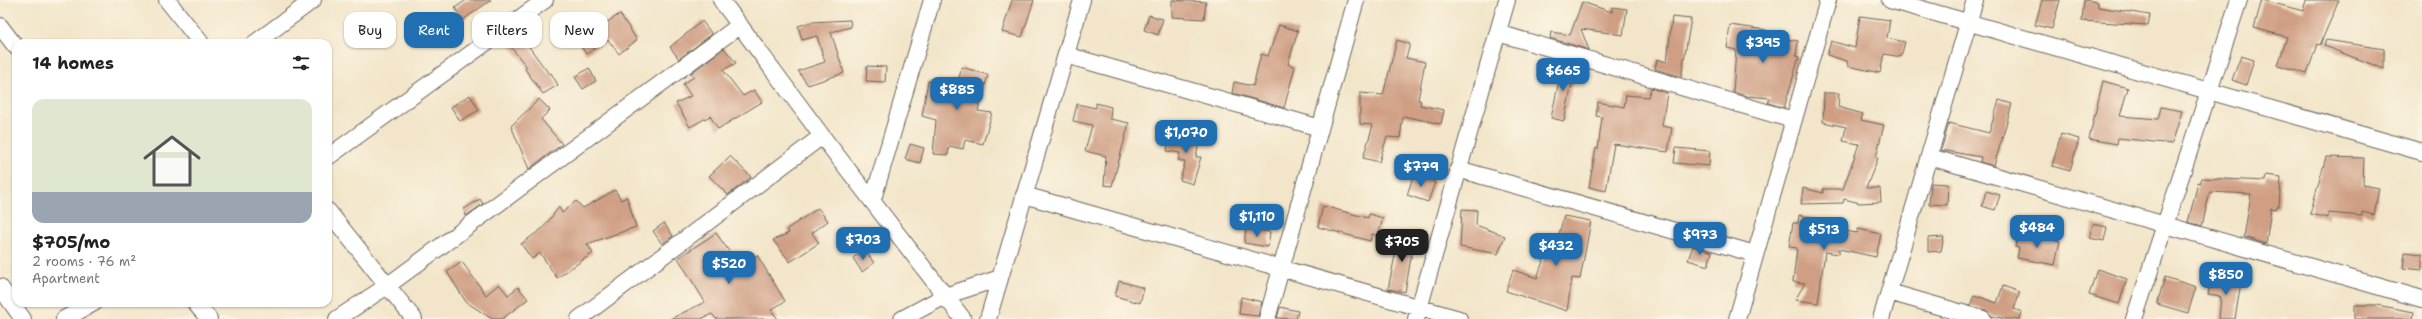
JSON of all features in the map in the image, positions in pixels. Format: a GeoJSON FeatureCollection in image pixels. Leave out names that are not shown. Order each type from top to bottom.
{"type":"FeatureCollection","features":[{"type":"Feature","properties":{"kind":"street"},"geometry":{"type":"LineString","coordinates":[[167,0],[198,39]]}},
{"type":"Feature","properties":{"kind":"street"},"geometry":{"type":"LineString","coordinates":[[260,39],[313,0]]}},
{"type":"Feature","properties":{"kind":"street"},"geometry":{"type":"LineString","coordinates":[[332,154],[545,0]]}},
{"type":"Feature","properties":{"kind":"street"},"geometry":{"type":"LineString","coordinates":[[722,0],[822,136],[964,319]]}},
{"type":"Feature","properties":{"kind":"street"},"geometry":{"type":"LineString","coordinates":[[872,199],[932,0]]}},
{"type":"Feature","properties":{"kind":"street"},"geometry":{"type":"LineString","coordinates":[[988,319],[1082,0]]}},
{"type":"Feature","properties":{"kind":"street"},"geometry":{"type":"LineString","coordinates":[[1267,319],[1356,0]]}},
{"type":"Feature","properties":{"kind":"street"},"geometry":{"type":"LineString","coordinates":[[1418,313],[1507,0]]}},
{"type":"Feature","properties":{"kind":"street"},"geometry":{"type":"LineString","coordinates":[[1737,319],[1828,0]]}},
{"type":"Feature","properties":{"kind":"street"},"geometry":{"type":"LineString","coordinates":[[1890,0],[2422,152]]}},
{"type":"Feature","properties":{"kind":"street"},"geometry":{"type":"LineString","coordinates":[[1881,319],[1930,157],[1975,0]]}},
{"type":"Feature","properties":{"kind":"street"},"geometry":{"type":"LineString","coordinates":[[2134,319],[2211,92],[2239,0]]}},
{"type":"Feature","properties":{"kind":"street"},"geometry":{"type":"LineString","coordinates":[[337,319],[387,286],[740,25]]}},
{"type":"Feature","properties":{"kind":"street"},"geometry":{"type":"LineString","coordinates":[[0,26],[12,42]]}},
{"type":"Feature","properties":{"kind":"street"},"geometry":{"type":"LineString","coordinates":[[1498,32],[1793,120]]}},
{"type":"Feature","properties":{"kind":"street"},"geometry":{"type":"LineString","coordinates":[[1066,54],[1320,128]]}},
{"type":"Feature","properties":{"kind":"street"},"geometry":{"type":"LineString","coordinates":[[579,319],[822,136]]}},
{"type":"Feature","properties":{"kind":"street"},"geometry":{"type":"LineString","coordinates":[[1930,157],[2422,299]]}},
{"type":"Feature","properties":{"kind":"street"},"geometry":{"type":"LineString","coordinates":[[1458,170],[1755,254]]}},
{"type":"Feature","properties":{"kind":"street"},"geometry":{"type":"LineString","coordinates":[[1024,195],[1281,268],[1418,313],[1459,319]]}},
{"type":"Feature","properties":{"kind":"street"},"geometry":{"type":"LineString","coordinates":[[332,216],[414,319]]}},
{"type":"Feature","properties":{"kind":"street"},"geometry":{"type":"LineString","coordinates":[[902,319],[945,296],[1000,278]]}},
{"type":"Feature","properties":{"kind":"street"},"geometry":{"type":"LineString","coordinates":[[0,287],[12,304]]}},
{"type":"Feature","properties":{"kind":"street"},"geometry":{"type":"LineString","coordinates":[[1889,292],[1983,319]]}},
{"type":"Feature","properties":{"kind":"street"},"geometry":{"type":"LineString","coordinates":[[14,307],[23,319]]}},
{"type":"Feature","properties":{"kind":"street"},"geometry":{"type":"LineString","coordinates":[[64,319],[86,307]]}},
{"type":"Feature","properties":{"kind":"street"},"geometry":{"type":"LineString","coordinates":[[198,307],[209,319]]}},
{"type":"Feature","properties":{"kind":"building"},"geometry":{"type":"Polygon","coordinates":[[[466,0],[491,0],[472,12],[464,19],[464,12],[458,12],[455,8],[466,0]]]}},
{"type":"Feature","properties":{"kind":"building"},"geometry":{"type":"Polygon","coordinates":[[[1012,0],[1034,0],[1022,37],[1002,32],[1012,0]]]}},
{"type":"Feature","properties":{"kind":"building"},"geometry":{"type":"Polygon","coordinates":[[[1172,0],[1206,2],[1204,19],[1172,17],[1172,0]]]}},
{"type":"Feature","properties":{"kind":"building"},"geometry":{"type":"Polygon","coordinates":[[[2042,0],[2060,0],[2052,29],[2035,25],[2042,0]]]}},
{"type":"Feature","properties":{"kind":"building"},"geometry":{"type":"Polygon","coordinates":[[[2084,0],[2098,2],[2098,7],[2150,15],[2148,25],[2082,21],[2084,0]]]}},
{"type":"Feature","properties":{"kind":"building"},"geometry":{"type":"Polygon","coordinates":[[[2262,0],[2303,11],[2306,0],[2339,0],[2320,45],[2317,44],[2307,74],[2278,65],[2287,37],[2254,28],[2262,0]]]}},
{"type":"Feature","properties":{"kind":"building"},"geometry":{"type":"Polygon","coordinates":[[[1582,2],[1612,12],[1612,7],[1627,9],[1623,35],[1581,29],[1589,50],[1550,38],[1551,32],[1570,35],[1582,2]]]}},
{"type":"Feature","properties":{"kind":"building"},"geometry":{"type":"Polygon","coordinates":[[[620,14],[637,40],[619,54],[608,40],[608,22],[620,14]]]}},
{"type":"Feature","properties":{"kind":"building"},"geometry":{"type":"Polygon","coordinates":[[[1149,15],[1163,19],[1158,35],[1144,30],[1149,15]]]}},
{"type":"Feature","properties":{"kind":"building"},"geometry":{"type":"Polygon","coordinates":[[[1860,16],[1890,20],[1887,38],[1905,42],[1901,57],[1884,54],[1880,73],[1848,66],[1847,61],[1827,55],[1831,41],[1855,48],[1860,16]]]}},
{"type":"Feature","properties":{"kind":"building"},"geometry":{"type":"Polygon","coordinates":[[[1672,17],[1691,19],[1681,77],[1655,69],[1657,59],[1667,62],[1672,17]]]}},
{"type":"Feature","properties":{"kind":"building"},"geometry":{"type":"Polygon","coordinates":[[[850,20],[851,27],[831,32],[844,73],[808,85],[798,71],[825,62],[817,36],[802,40],[798,26],[812,22],[850,20]]]}},
{"type":"Feature","properties":{"kind":"building"},"geometry":{"type":"Polygon","coordinates":[[[702,21],[712,34],[679,59],[670,47],[702,21]]]}},
{"type":"Feature","properties":{"kind":"building"},"geometry":{"type":"Polygon","coordinates":[[[1279,25],[1298,31],[1288,64],[1295,67],[1284,108],[1232,93],[1234,82],[1253,86],[1261,54],[1268,56],[1279,25]]]}},
{"type":"Feature","properties":{"kind":"building"},"geometry":{"type":"Polygon","coordinates":[[[1730,25],[1766,30],[1766,32],[1782,35],[1781,38],[1798,41],[1796,56],[1799,57],[1784,108],[1768,103],[1770,98],[1746,96],[1733,92],[1736,50],[1727,48],[1730,25]]]}},
{"type":"Feature","properties":{"kind":"building"},"geometry":{"type":"Polygon","coordinates":[[[1397,40],[1410,44],[1406,58],[1425,62],[1418,100],[1421,101],[1420,105],[1444,110],[1441,124],[1403,116],[1400,138],[1387,137],[1379,162],[1363,158],[1373,125],[1360,124],[1360,93],[1383,95],[1397,40]]]}},
{"type":"Feature","properties":{"kind":"building"},"geometry":{"type":"Polygon","coordinates":[[[2326,40],[2384,49],[2384,69],[2324,46],[2326,40]]]}},
{"type":"Feature","properties":{"kind":"building"},"geometry":{"type":"Polygon","coordinates":[[[512,48],[530,48],[549,74],[551,73],[558,85],[543,94],[525,69],[527,67],[512,48]]]}},
{"type":"Feature","properties":{"kind":"building"},"geometry":{"type":"Polygon","coordinates":[[[582,48],[595,48],[586,54],[582,48]]]}},
{"type":"Feature","properties":{"kind":"building"},"geometry":{"type":"Polygon","coordinates":[[[724,48],[736,63],[723,70],[743,96],[754,90],[762,102],[718,129],[710,116],[690,127],[676,103],[691,96],[683,84],[694,77],[691,73],[724,48]]]}},
{"type":"Feature","properties":{"kind":"building"},"geometry":{"type":"Polygon","coordinates":[[[2241,56],[2254,60],[2246,85],[2232,80],[2241,56]]]}},
{"type":"Feature","properties":{"kind":"building"},"geometry":{"type":"Polygon","coordinates":[[[1563,62],[1576,66],[1564,121],[1551,118],[1563,62]]]}},
{"type":"Feature","properties":{"kind":"building"},"geometry":{"type":"Polygon","coordinates":[[[867,66],[886,67],[885,82],[866,81],[867,66]]]}},
{"type":"Feature","properties":{"kind":"building"},"geometry":{"type":"Polygon","coordinates":[[[962,67],[988,75],[978,111],[992,113],[983,144],[965,140],[963,149],[949,146],[948,155],[933,154],[936,120],[922,116],[928,81],[957,85],[962,67]]]}},
{"type":"Feature","properties":{"kind":"building"},"geometry":{"type":"Polygon","coordinates":[[[589,68],[596,81],[583,89],[575,77],[589,68]]]}},
{"type":"Feature","properties":{"kind":"building"},"geometry":{"type":"Polygon","coordinates":[[[2103,81],[2128,88],[2120,116],[2158,119],[2161,107],[2182,111],[2172,144],[2118,138],[2117,144],[2089,139],[2103,81]]]}},
{"type":"Feature","properties":{"kind":"building"},"geometry":{"type":"Polygon","coordinates":[[[1651,88],[1667,93],[1662,126],[1672,128],[1668,152],[1614,144],[1606,191],[1589,187],[1596,148],[1598,149],[1602,117],[1596,116],[1598,102],[1624,107],[1626,95],[1648,97],[1651,88]]]}},
{"type":"Feature","properties":{"kind":"building"},"geometry":{"type":"Polygon","coordinates":[[[1824,93],[1839,93],[1838,107],[1863,114],[1861,120],[1884,125],[1876,157],[1878,158],[1866,188],[1880,188],[1881,202],[1860,203],[1844,199],[1843,203],[1801,204],[1803,188],[1823,193],[1823,189],[1843,189],[1859,144],[1843,141],[1846,127],[1823,122],[1824,93]]]}},
{"type":"Feature","properties":{"kind":"building"},"geometry":{"type":"Polygon","coordinates":[[[470,95],[479,110],[460,121],[451,107],[470,95]]]}},
{"type":"Feature","properties":{"kind":"building"},"geometry":{"type":"Polygon","coordinates":[[[539,99],[550,110],[541,119],[562,144],[529,169],[511,126],[539,99]]]}},
{"type":"Feature","properties":{"kind":"building"},"geometry":{"type":"Polygon","coordinates":[[[1999,100],[2012,104],[1994,166],[1980,162],[1981,157],[1941,150],[1949,123],[1989,133],[1999,100]]]}},
{"type":"Feature","properties":{"kind":"building"},"geometry":{"type":"Polygon","coordinates":[[[1096,103],[1111,107],[1110,119],[1129,123],[1112,186],[1104,185],[1106,156],[1085,151],[1092,125],[1073,121],[1077,104],[1096,108],[1096,103]]]}},
{"type":"Feature","properties":{"kind":"building"},"geometry":{"type":"Polygon","coordinates":[[[1170,131],[1200,137],[1196,157],[1201,157],[1193,184],[1180,180],[1185,162],[1178,160],[1180,153],[1167,151],[1170,131]]]}},
{"type":"Feature","properties":{"kind":"building"},"geometry":{"type":"Polygon","coordinates":[[[2061,134],[2079,139],[2070,171],[2052,166],[2061,134]]]}},
{"type":"Feature","properties":{"kind":"building"},"geometry":{"type":"Polygon","coordinates":[[[910,144],[924,148],[920,163],[905,159],[910,144]]]}},
{"type":"Feature","properties":{"kind":"building"},"geometry":{"type":"Polygon","coordinates":[[[1676,148],[1710,151],[1709,166],[1674,163],[1676,148]]]}},
{"type":"Feature","properties":{"kind":"building"},"geometry":{"type":"Polygon","coordinates":[[[730,156],[751,177],[728,195],[709,176],[730,156]]]}},
{"type":"Feature","properties":{"kind":"building"},"geometry":{"type":"Polygon","coordinates":[[[2326,157],[2364,158],[2363,185],[2379,188],[2374,215],[2362,212],[2362,216],[2328,213],[2328,218],[2310,214],[2326,157]]]}},
{"type":"Feature","properties":{"kind":"building"},"geometry":{"type":"Polygon","coordinates":[[[1414,174],[1435,182],[1428,202],[1407,195],[1414,174]]]}},
{"type":"Feature","properties":{"kind":"building"},"geometry":{"type":"Polygon","coordinates":[[[2266,175],[2281,177],[2279,206],[2277,206],[2276,209],[2271,208],[2266,244],[2244,237],[2251,194],[2210,192],[2202,226],[2188,222],[2198,183],[2200,184],[2202,178],[2265,181],[2266,175]]]}},
{"type":"Feature","properties":{"kind":"building"},"geometry":{"type":"Polygon","coordinates":[[[1931,183],[1948,184],[1947,205],[1929,204],[1931,183]]]}},
{"type":"Feature","properties":{"kind":"building"},"geometry":{"type":"Polygon","coordinates":[[[615,190],[621,200],[627,197],[636,227],[587,244],[593,253],[557,278],[540,253],[532,259],[521,244],[543,228],[559,207],[562,213],[576,201],[583,208],[615,190]]]}},
{"type":"Feature","properties":{"kind":"building"},"geometry":{"type":"Polygon","coordinates":[[[1986,191],[2000,195],[1995,210],[1982,206],[1986,191]]]}},
{"type":"Feature","properties":{"kind":"building"},"geometry":{"type":"Polygon","coordinates":[[[480,199],[483,204],[466,216],[464,209],[480,199]]]}},
{"type":"Feature","properties":{"kind":"building"},"geometry":{"type":"Polygon","coordinates":[[[1323,206],[1368,218],[1369,214],[1383,218],[1378,236],[1372,234],[1370,241],[1318,227],[1323,206]]]}},
{"type":"Feature","properties":{"kind":"building"},"geometry":{"type":"Polygon","coordinates":[[[818,208],[828,221],[812,233],[819,243],[790,262],[773,240],[789,233],[787,229],[818,208]]]}},
{"type":"Feature","properties":{"kind":"building"},"geometry":{"type":"Polygon","coordinates":[[[1462,209],[1477,210],[1476,225],[1505,236],[1498,254],[1460,247],[1462,209]]]}},
{"type":"Feature","properties":{"kind":"building"},"geometry":{"type":"Polygon","coordinates":[[[1799,215],[1823,220],[1821,227],[1857,233],[1858,229],[1881,234],[1876,257],[1839,249],[1839,254],[1825,252],[1818,303],[1795,300],[1805,283],[1793,282],[1797,248],[1789,247],[1793,223],[1798,223],[1799,215]]]}},
{"type":"Feature","properties":{"kind":"building"},"geometry":{"type":"Polygon","coordinates":[[[1564,216],[1591,221],[1580,279],[1572,278],[1567,311],[1506,291],[1513,270],[1537,278],[1547,250],[1554,252],[1564,216]]]}},
{"type":"Feature","properties":{"kind":"building"},"geometry":{"type":"Polygon","coordinates":[[[664,223],[673,236],[662,244],[653,231],[664,223]]]}},
{"type":"Feature","properties":{"kind":"building"},"geometry":{"type":"Polygon","coordinates":[[[2093,224],[2107,227],[2104,241],[2089,238],[2093,224]]]}},
{"type":"Feature","properties":{"kind":"building"},"geometry":{"type":"Polygon","coordinates":[[[1246,229],[1270,232],[1268,247],[1244,243],[1246,229]]]}},
{"type":"Feature","properties":{"kind":"building"},"geometry":{"type":"Polygon","coordinates":[[[1400,232],[1415,235],[1405,292],[1388,289],[1400,232]]]}},
{"type":"Feature","properties":{"kind":"building"},"geometry":{"type":"Polygon","coordinates":[[[2020,232],[2043,241],[2043,238],[2060,241],[2055,265],[2017,258],[2019,248],[2015,247],[2020,232]]]}},
{"type":"Feature","properties":{"kind":"building"},"geometry":{"type":"Polygon","coordinates":[[[716,233],[741,268],[757,255],[785,301],[771,310],[778,319],[716,319],[712,314],[701,319],[670,319],[705,302],[678,258],[716,233]]]}},
{"type":"Feature","properties":{"kind":"building"},"geometry":{"type":"Polygon","coordinates":[[[1944,237],[1941,251],[1928,252],[1928,238],[1944,237]]]}},
{"type":"Feature","properties":{"kind":"building"},"geometry":{"type":"Polygon","coordinates":[[[1693,246],[1712,252],[1708,266],[1688,260],[1693,246]]]}},
{"type":"Feature","properties":{"kind":"building"},"geometry":{"type":"Polygon","coordinates":[[[865,250],[874,263],[862,272],[853,258],[865,250]]]}},
{"type":"Feature","properties":{"kind":"building"},"geometry":{"type":"Polygon","coordinates":[[[2405,252],[2422,254],[2422,270],[2403,268],[2405,252]]]}},
{"type":"Feature","properties":{"kind":"building"},"geometry":{"type":"Polygon","coordinates":[[[462,262],[486,295],[499,284],[508,295],[518,287],[528,299],[502,319],[492,319],[466,302],[447,272],[462,262]]]}},
{"type":"Feature","properties":{"kind":"building"},"geometry":{"type":"Polygon","coordinates":[[[2097,269],[2127,279],[2119,304],[2089,295],[2097,269]]]}},
{"type":"Feature","properties":{"kind":"building"},"geometry":{"type":"Polygon","coordinates":[[[2165,277],[2196,287],[2188,313],[2157,304],[2165,277]]]}},
{"type":"Feature","properties":{"kind":"building"},"geometry":{"type":"Polygon","coordinates":[[[2211,277],[2241,282],[2235,319],[2219,319],[2221,297],[2208,295],[2211,277]]]}},
{"type":"Feature","properties":{"kind":"building"},"geometry":{"type":"Polygon","coordinates":[[[1119,281],[1144,288],[1140,303],[1115,296],[1119,281]]]}},
{"type":"Feature","properties":{"kind":"building"},"geometry":{"type":"Polygon","coordinates":[[[2003,286],[2020,292],[2014,309],[2022,312],[2020,319],[2005,319],[1992,316],[1986,310],[1970,306],[1974,295],[1997,303],[2003,286]]]}},
{"type":"Feature","properties":{"kind":"building"},"geometry":{"type":"Polygon","coordinates":[[[1241,297],[1262,302],[1258,316],[1239,314],[1241,297]]]}},
{"type":"Feature","properties":{"kind":"building"},"geometry":{"type":"Polygon","coordinates":[[[2355,305],[2377,305],[2414,312],[2413,319],[2355,319],[2355,305]]]}},
{"type":"Feature","properties":{"kind":"building"},"geometry":{"type":"Polygon","coordinates":[[[1280,307],[1298,311],[1296,319],[1277,318],[1280,307]]]}}]}
